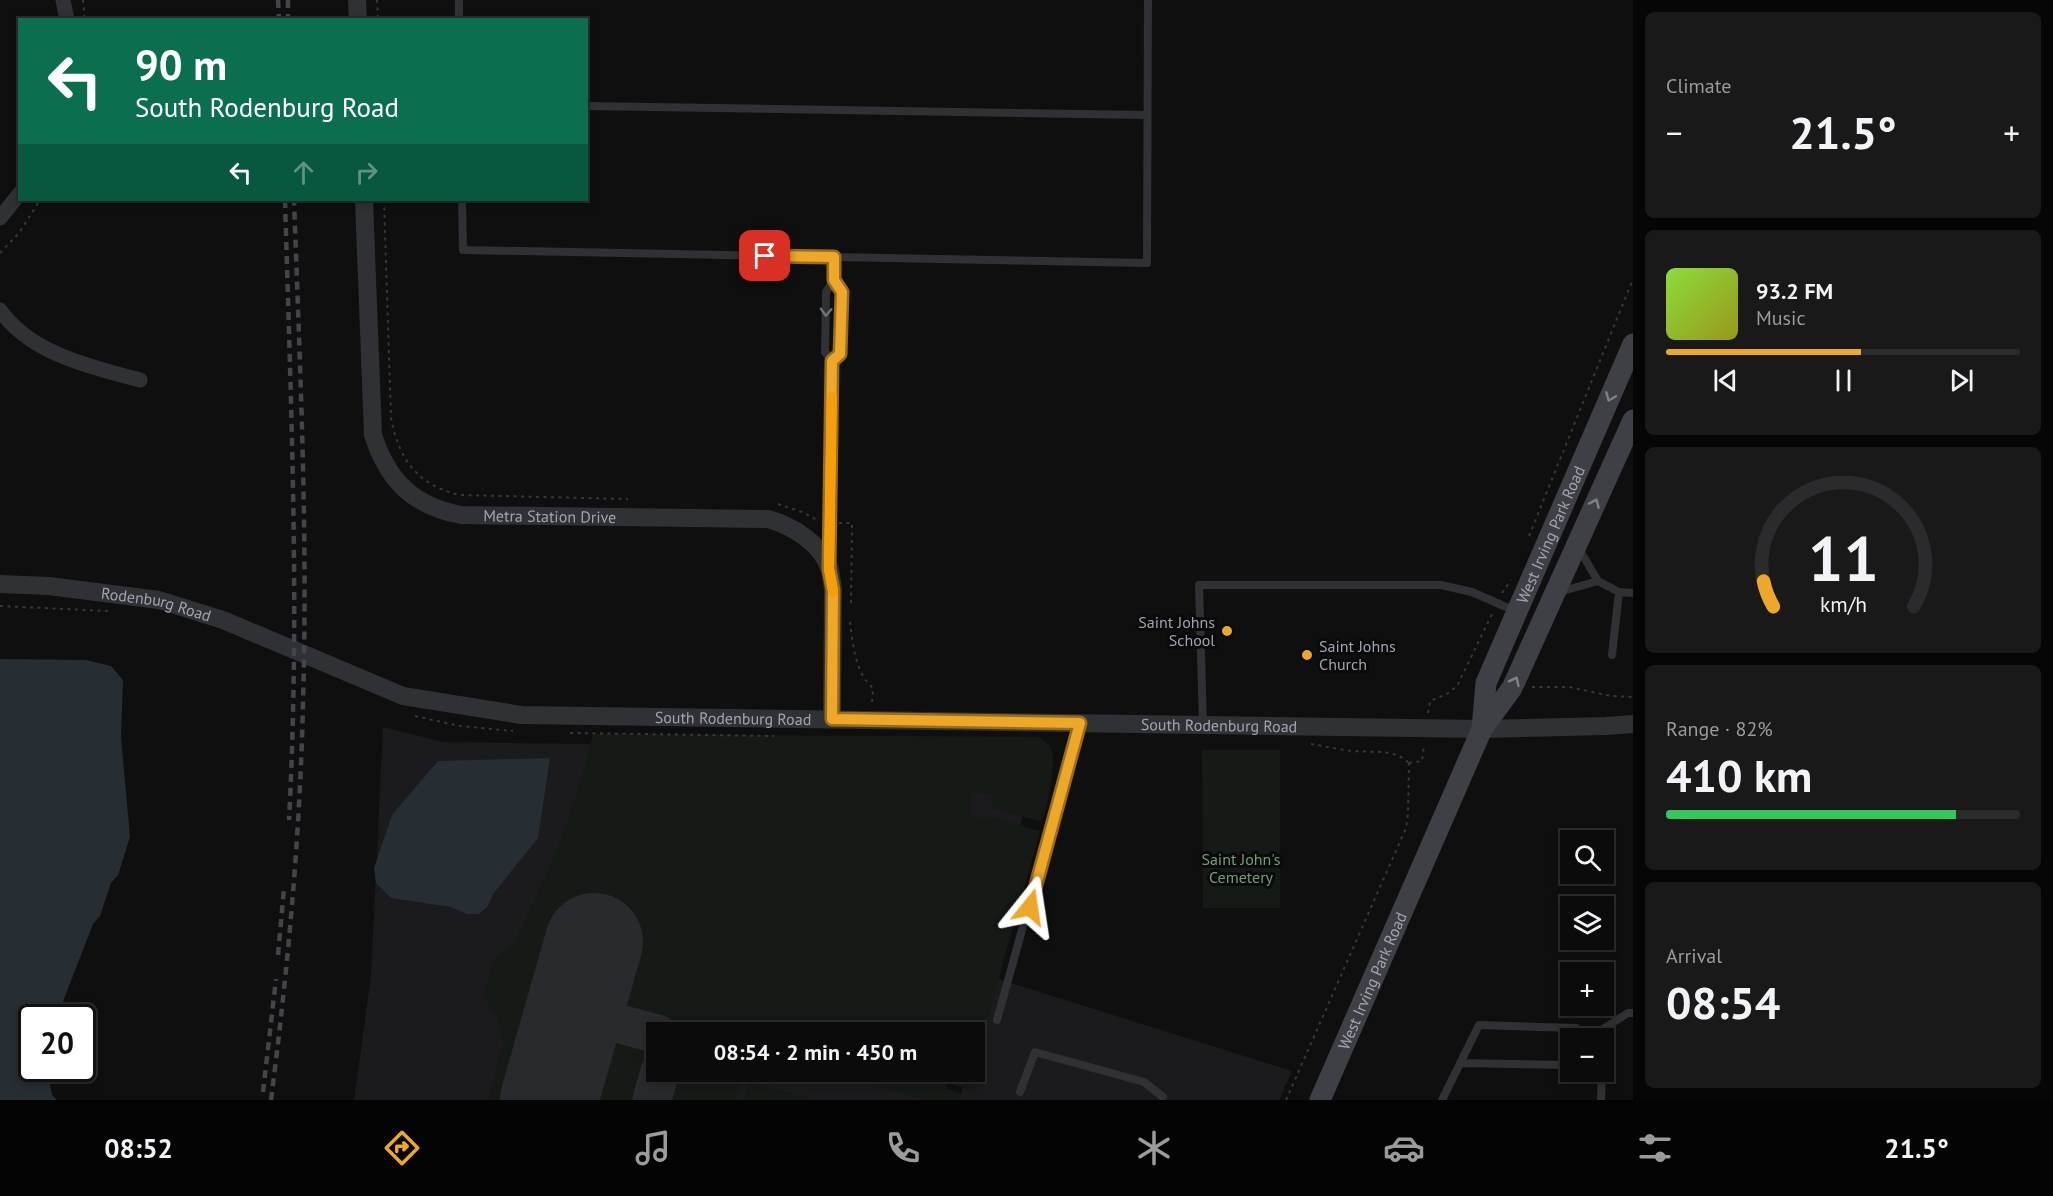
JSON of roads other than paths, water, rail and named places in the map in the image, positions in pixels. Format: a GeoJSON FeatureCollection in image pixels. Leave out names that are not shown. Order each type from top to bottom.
{"type":"FeatureCollection","features":[{"type":"Feature","properties":{"kind":"main road","name":"West Irving Park Road"},"geometry":{"type":"LineString","coordinates":[[1482,729],[1486,683],[1633,344]]}},
{"type":"Feature","properties":{"kind":"main road","name":"West Irving Park Road"},"geometry":{"type":"LineString","coordinates":[[1320,1100],[1482,729],[1512,688],[1633,420]]}},
{"type":"Feature","properties":{"kind":"street"},"geometry":{"type":"LineString","coordinates":[[63,0],[67,18]]}},
{"type":"Feature","properties":{"kind":"street"},"geometry":{"type":"LineString","coordinates":[[357,0],[358,18]]}},
{"type":"Feature","properties":{"kind":"street"},"geometry":{"type":"LineString","coordinates":[[0,218],[18,196]]}},
{"type":"Feature","properties":{"kind":"street","name":"Metra Station Drive"},"geometry":{"type":"LineString","coordinates":[[364,201],[373,435],[390,471],[402,487],[420,502],[440,511],[461,515],[768,519],[784,524],[802,535],[819,550],[829,569],[833,590],[832,719]]}},
{"type":"Feature","properties":{"kind":"street"},"geometry":{"type":"LineString","coordinates":[[0,310],[17,330],[71,361],[140,380]]}},
{"type":"Feature","properties":{"kind":"street","name":"Rodenburg Road"},"geometry":{"type":"LineString","coordinates":[[0,584],[49,586],[159,600],[224,620],[304,654]]}},
{"type":"Feature","properties":{"kind":"street","name":"South Rodenburg Road"},"geometry":{"type":"LineString","coordinates":[[304,654],[403,696],[521,715],[1482,729],[1633,724]]}},
{"type":"Feature","properties":{"kind":"street","name":"South Rodenburg Road"},"geometry":{"type":"LineString","coordinates":[[1606,726],[1633,735]]}},
{"type":"Feature","properties":{"kind":"lane"},"geometry":{"type":"LineString","coordinates":[[459,0],[459,18]]}},
{"type":"Feature","properties":{"kind":"lane"},"geometry":{"type":"LineString","coordinates":[[462,201],[463,250],[1147,263],[1148,0]]}},
{"type":"Feature","properties":{"kind":"lane"},"geometry":{"type":"LineString","coordinates":[[588,106],[1147,115]]}},
{"type":"Feature","properties":{"kind":"lane"},"geometry":{"type":"LineString","coordinates":[[832,361],[840,354],[842,292],[834,280],[834,257]]}},
{"type":"Feature","properties":{"kind":"lane"},"geometry":{"type":"LineString","coordinates":[[829,569],[832,361],[825,352],[826,291],[834,280]]}},
{"type":"Feature","properties":{"kind":"lane"},"geometry":{"type":"LineString","coordinates":[[1576,545],[1598,582],[1619,592],[1633,593]]}},
{"type":"Feature","properties":{"kind":"lane"},"geometry":{"type":"LineString","coordinates":[[1555,593],[1598,582]]}},
{"type":"Feature","properties":{"kind":"lane"},"geometry":{"type":"LineString","coordinates":[[1203,724],[1199,585],[1441,585],[1472,592],[1516,612]]}},
{"type":"Feature","properties":{"kind":"lane"},"geometry":{"type":"LineString","coordinates":[[1612,655],[1619,592]]}},
{"type":"Feature","properties":{"kind":"lane"},"geometry":{"type":"LineString","coordinates":[[997,1020],[1080,723]]}},
{"type":"Feature","properties":{"kind":"lane"},"geometry":{"type":"LineString","coordinates":[[1605,1028],[1628,1013],[1633,1013]]}},
{"type":"Feature","properties":{"kind":"lane"},"geometry":{"type":"LineString","coordinates":[[1442,1100],[1479,1025],[1576,1028]]}},
{"type":"Feature","properties":{"kind":"lane"},"geometry":{"type":"LineString","coordinates":[[1020,1092],[1035,1052],[1144,1082],[1163,1096]]}},
{"type":"Feature","properties":{"kind":"lane"},"geometry":{"type":"LineString","coordinates":[[1461,1063],[1560,1065]]}},
{"type":"Feature","properties":{"kind":"lane"},"geometry":{"type":"LineString","coordinates":[[1601,1100],[1602,1082]]}},
{"type":"Feature","properties":{"kind":"railway"},"geometry":{"type":"LineString","coordinates":[[278,0],[279,18]]}},
{"type":"Feature","properties":{"kind":"railway"},"geometry":{"type":"LineString","coordinates":[[288,0],[288,18]]}},
{"type":"Feature","properties":{"kind":"railway"},"geometry":{"type":"LineString","coordinates":[[285,201],[294,587],[289,820]]}},
{"type":"Feature","properties":{"kind":"railway"},"geometry":{"type":"LineString","coordinates":[[271,1100],[292,902],[303,703],[304,514],[294,201]]}},
{"type":"Feature","properties":{"kind":"railway"},"geometry":{"type":"LineString","coordinates":[[278,955],[284,889]]}},
{"type":"Feature","properties":{"kind":"railway"},"geometry":{"type":"LineString","coordinates":[[263,1092],[276,979]]}},
{"type":"Feature","properties":{"kind":"place","name":"Saint Johns School"},"geometry":{"type":"Point","coordinates":[1227,631]}},
{"type":"Feature","properties":{"kind":"place","name":"Saint Johns Church"},"geometry":{"type":"Point","coordinates":[1307,655]}},
{"type":"Feature","properties":{"kind":"park label","name":"Saint John's Cemetery"},"geometry":{"type":"Point","coordinates":[1241,868]}}]}
